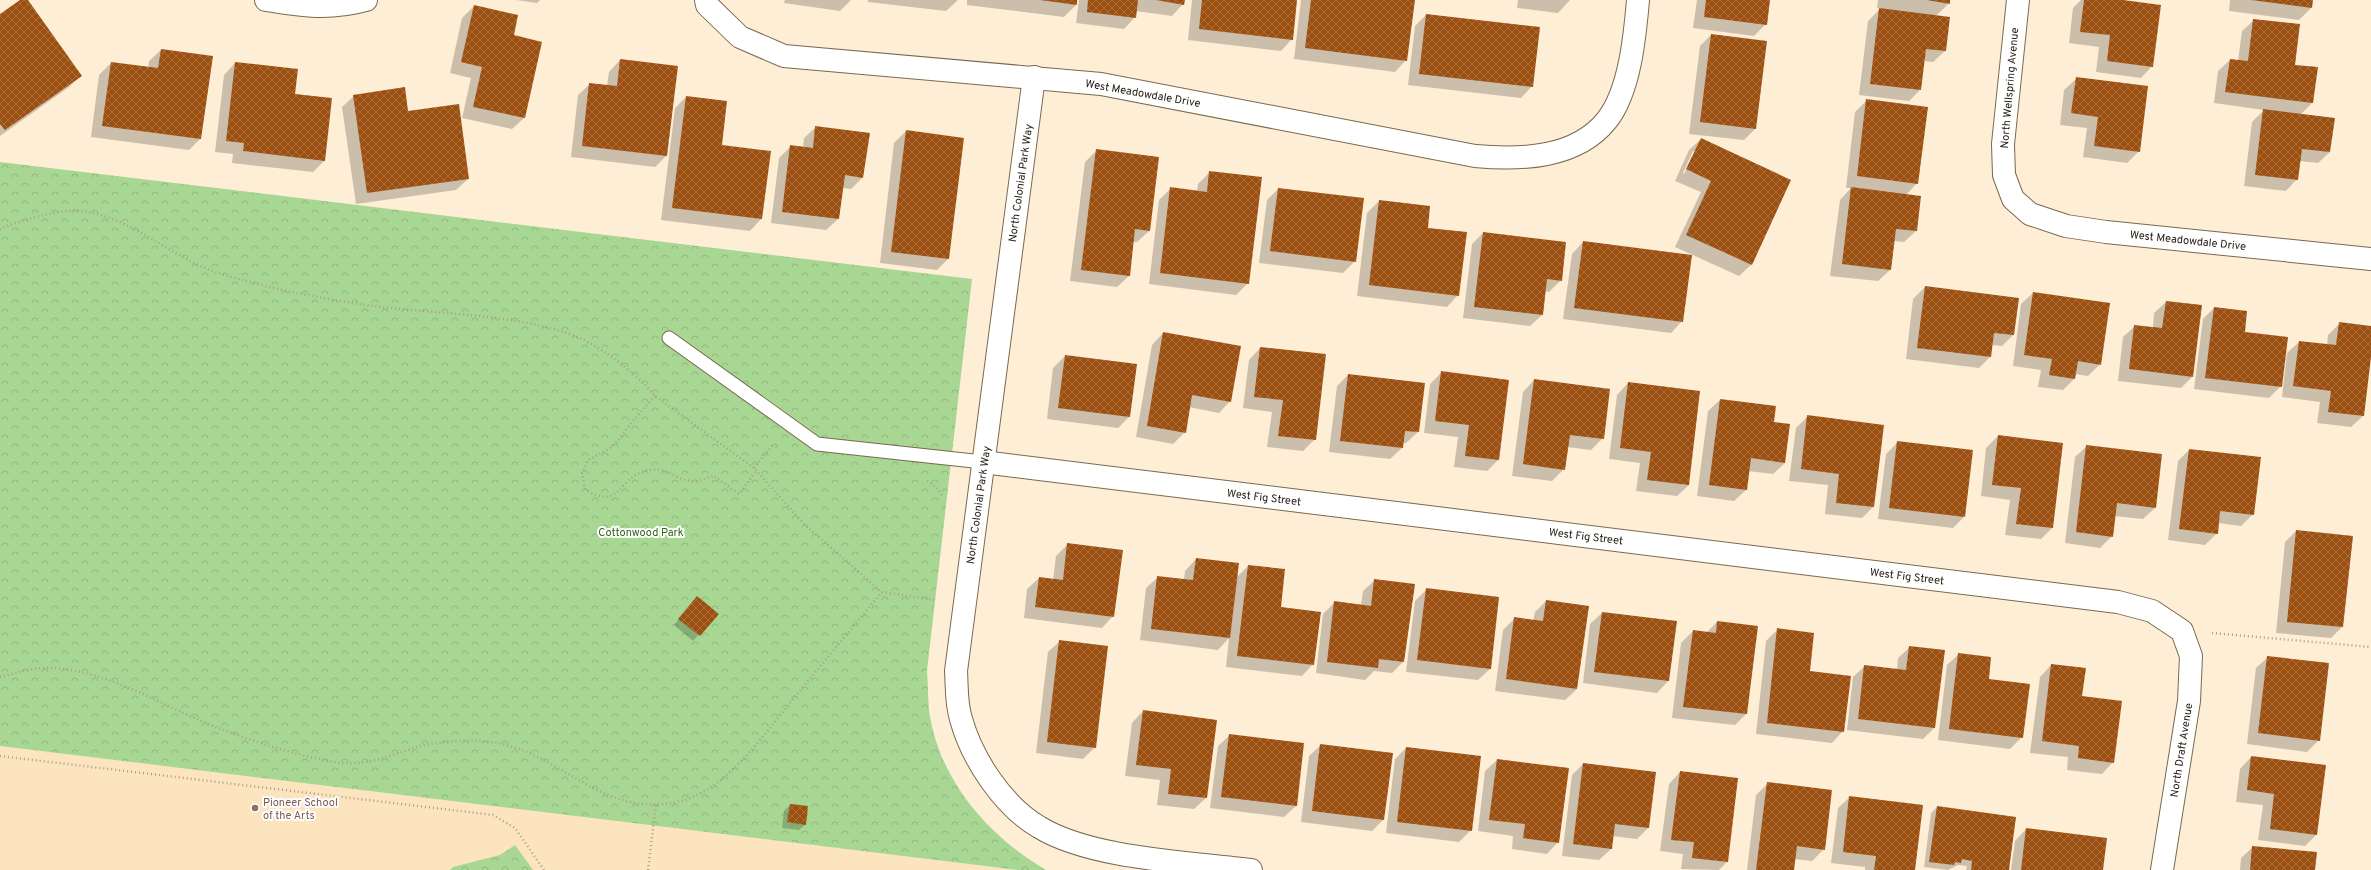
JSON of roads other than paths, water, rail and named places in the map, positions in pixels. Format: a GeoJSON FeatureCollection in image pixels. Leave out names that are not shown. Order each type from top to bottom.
{"type":"FeatureCollection","features":[{"type":"Feature","properties":{"kind":"street"},"geometry":{"type":"LineString","coordinates":[[266,0],[306,7],[342,6],[366,0]]}},
{"type":"Feature","properties":{"kind":"street","name":"West Meadowdale Drive"},"geometry":{"type":"LineString","coordinates":[[707,3],[740,37],[784,56],[1101,84],[1474,156],[1511,159],[1556,153],[1588,137],[1607,120],[1621,93],[1634,39],[1638,0]]}},
{"type":"Feature","properties":{"kind":"street","name":"North Wellspring Avenue"},"geometry":{"type":"LineString","coordinates":[[2013,199],[2004,175],[2003,144],[2018,0]]}},
{"type":"Feature","properties":{"kind":"street","name":"North Colonial Park Way"},"geometry":{"type":"LineString","coordinates":[[1034,77],[956,671],[960,718],[977,760],[1002,796],[1039,827],[1075,842],[1113,853],[1251,870]]}},
{"type":"Feature","properties":{"kind":"street","name":"West Meadowdale Drive"},"geometry":{"type":"LineString","coordinates":[[2013,199],[2030,214],[2066,226],[2106,232],[2371,259]]}},
{"type":"Feature","properties":{"kind":"street","name":"West Fig Street"},"geometry":{"type":"LineString","coordinates":[[983,462],[2118,602],[2152,611],[2182,631]]}},
{"type":"Feature","properties":{"kind":"street","name":"North Draft Avenue"},"geometry":{"type":"LineString","coordinates":[[2162,870],[2189,701],[2191,656],[2182,631]]}},
{"type":"Feature","properties":{"kind":"lane"},"geometry":{"type":"LineString","coordinates":[[669,338],[817,444],[983,462]]}},
{"type":"Feature","properties":{"kind":"place","name":"Pioneer School of the Arts"},"geometry":{"type":"Point","coordinates":[255,808]}},
{"type":"Feature","properties":{"kind":"park label","name":"Cottonwood Park"},"geometry":{"type":"Point","coordinates":[641,532]}}]}
